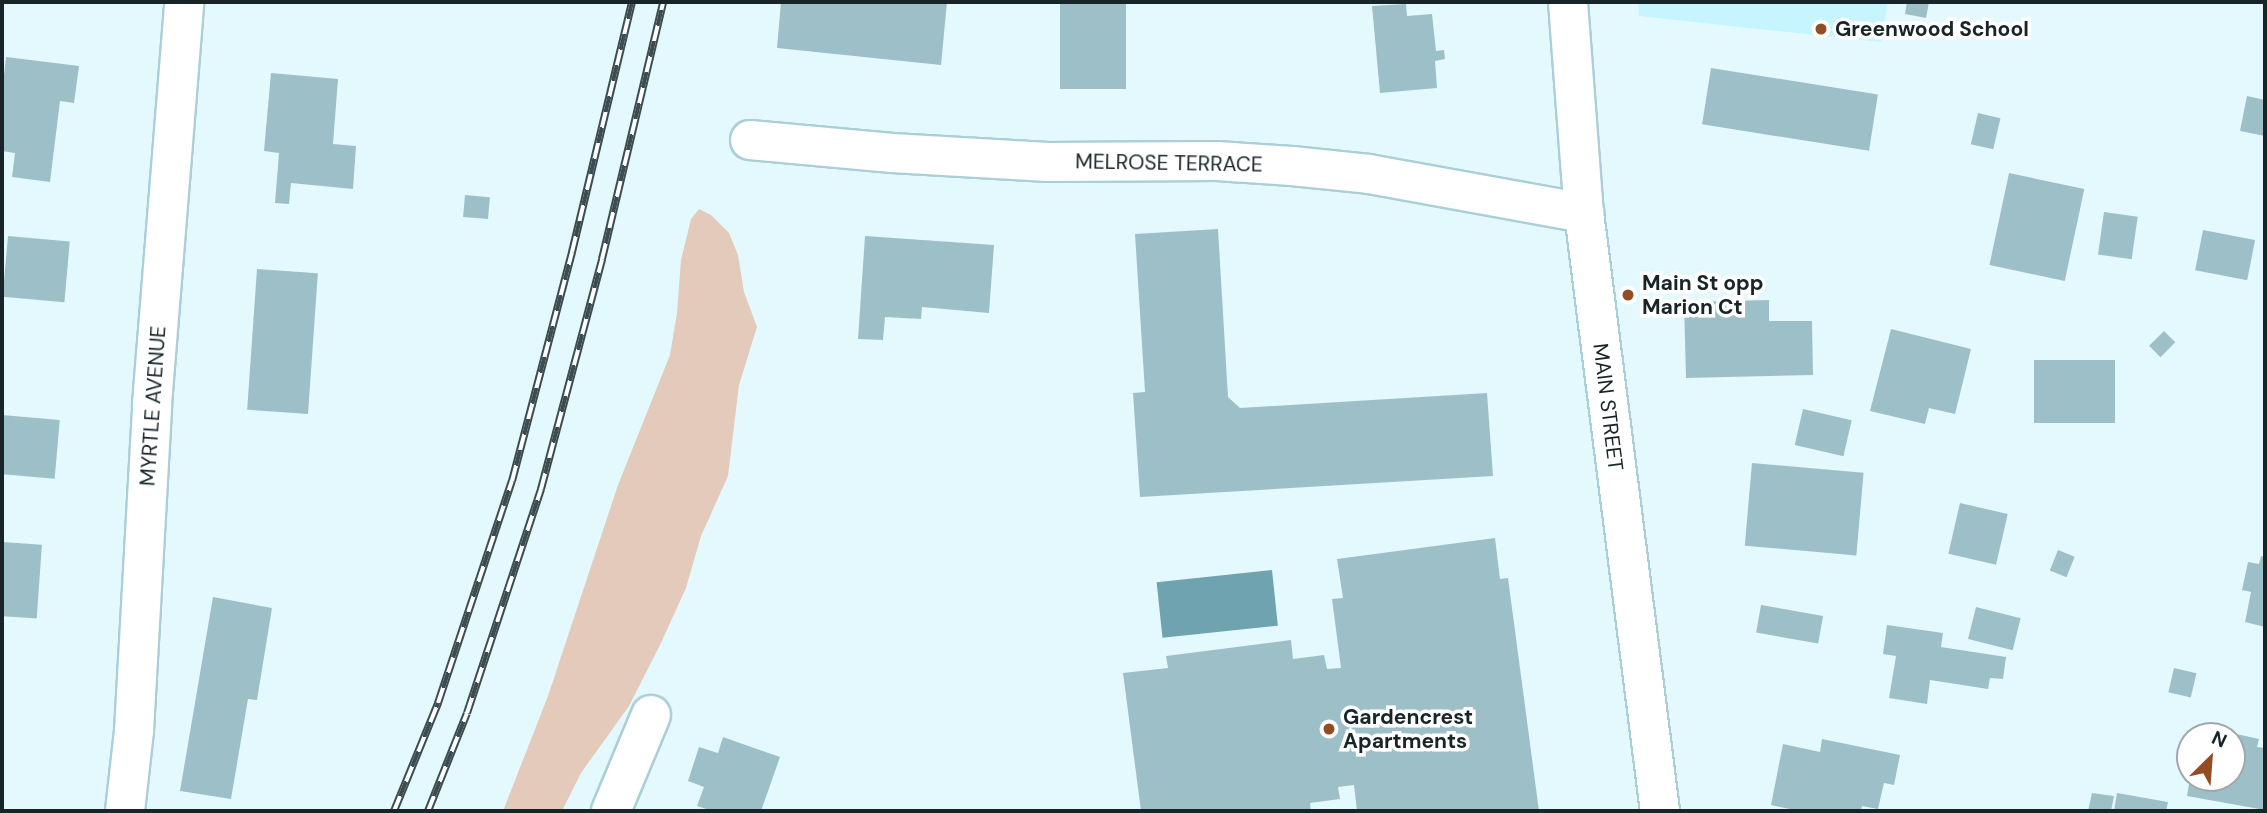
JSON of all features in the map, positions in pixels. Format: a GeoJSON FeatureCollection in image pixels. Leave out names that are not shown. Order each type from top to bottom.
{"type":"FeatureCollection","features":[{"type":"Feature","properties":{"kind":"street","name":"MYRTLE AVENUE"},"geometry":{"type":"LineString","coordinates":[[125,811],[134,731],[152,404],[184,2]]}},
{"type":"Feature","properties":{"kind":"street","name":"MAIN STREET"},"geometry":{"type":"LineString","coordinates":[[1567,2],[1584,214],[1660,811]]}},
{"type":"Feature","properties":{"kind":"street","name":"MELROSE TERRACE"},"geometry":{"type":"LineString","coordinates":[[750,140],[892,153],[1048,162],[1217,161],[1292,166],[1369,174],[1584,214]]}},
{"type":"Feature","properties":{"kind":"street"},"geometry":{"type":"LineString","coordinates":[[611,811],[650,715]]}},
{"type":"Feature","properties":{"kind":"shaded area","name":"Greenwood School"},"geometry":{"type":"Polygon","coordinates":[[[1638,2],[1888,2],[1881,42],[1639,16],[1638,2]]]}},
{"type":"Feature","properties":{"kind":"shaded area"},"geometry":{"type":"Polygon","coordinates":[[[699,209],[711,215],[729,233],[738,255],[744,292],[757,327],[739,385],[728,476],[701,536],[686,588],[660,645],[629,706],[581,773],[562,811],[503,811],[548,696],[618,485],[670,355],[677,313],[681,260],[691,219],[699,209]]]}},
{"type":"Feature","properties":{"kind":"shaded area"},"geometry":{"type":"Polygon","coordinates":[[[1272,570],[1278,626],[1162,638],[1157,582],[1272,570]]]}},
{"type":"Feature","properties":{"kind":"building"},"geometry":{"type":"Polygon","coordinates":[[[781,2],[947,2],[941,65],[777,48],[781,2]]]}},
{"type":"Feature","properties":{"kind":"building"},"geometry":{"type":"Polygon","coordinates":[[[1060,2],[1126,2],[1126,89],[1060,89],[1060,2]]]}},
{"type":"Feature","properties":{"kind":"building"},"geometry":{"type":"Polygon","coordinates":[[[1907,2],[1929,2],[1926,18],[1905,14],[1907,2]]]}},
{"type":"Feature","properties":{"kind":"building"},"geometry":{"type":"Polygon","coordinates":[[[1406,4],[1407,16],[1432,14],[1436,51],[1444,50],[1445,59],[1435,61],[1437,88],[1380,93],[1372,6],[1406,4]]]}},
{"type":"Feature","properties":{"kind":"building"},"geometry":{"type":"Polygon","coordinates":[[[6,57],[79,66],[74,103],[60,101],[50,182],[12,177],[15,153],[2,151],[2,93],[6,57]]]}},
{"type":"Feature","properties":{"kind":"building"},"geometry":{"type":"Polygon","coordinates":[[[1711,68],[1878,94],[1869,151],[1702,124],[1711,68]]]}},
{"type":"Feature","properties":{"kind":"building"},"geometry":{"type":"Polygon","coordinates":[[[271,73],[338,79],[333,144],[356,146],[353,189],[291,183],[289,204],[275,203],[279,153],[264,151],[271,73]]]}},
{"type":"Feature","properties":{"kind":"building"},"geometry":{"type":"Polygon","coordinates":[[[2247,96],[2265,100],[2265,136],[2240,131],[2247,96]]]}},
{"type":"Feature","properties":{"kind":"building"},"geometry":{"type":"Polygon","coordinates":[[[1978,113],[2000,118],[1993,149],[1971,144],[1978,113]]]}},
{"type":"Feature","properties":{"kind":"building"},"geometry":{"type":"Polygon","coordinates":[[[2009,173],[2084,189],[2065,281],[1989,265],[2009,173]]]}},
{"type":"Feature","properties":{"kind":"building"},"geometry":{"type":"Polygon","coordinates":[[[465,195],[490,197],[488,219],[463,217],[465,195]]]}},
{"type":"Feature","properties":{"kind":"building"},"geometry":{"type":"Polygon","coordinates":[[[2104,212],[2138,217],[2132,259],[2098,255],[2104,212]]]}},
{"type":"Feature","properties":{"kind":"building"},"geometry":{"type":"Polygon","coordinates":[[[1218,229],[1228,397],[1240,408],[1487,393],[1493,476],[1140,497],[1133,393],[1145,392],[1135,234],[1218,229]]]}},
{"type":"Feature","properties":{"kind":"building"},"geometry":{"type":"Polygon","coordinates":[[[2203,230],[2255,240],[2247,280],[2195,270],[2203,230]]]}},
{"type":"Feature","properties":{"kind":"building"},"geometry":{"type":"Polygon","coordinates":[[[8,236],[70,241],[64,302],[3,297],[8,236]]]}},
{"type":"Feature","properties":{"kind":"building"},"geometry":{"type":"Polygon","coordinates":[[[865,236],[994,245],[989,313],[922,307],[921,319],[885,317],[883,340],[858,339],[865,236]]]}},
{"type":"Feature","properties":{"kind":"building"},"geometry":{"type":"Polygon","coordinates":[[[257,269],[318,273],[308,414],[247,410],[257,269]]]}},
{"type":"Feature","properties":{"kind":"building"},"geometry":{"type":"Polygon","coordinates":[[[1769,300],[1769,321],[1812,321],[1813,375],[1686,378],[1684,302],[1769,300]]]}},
{"type":"Feature","properties":{"kind":"building"},"geometry":{"type":"Polygon","coordinates":[[[1891,329],[1971,349],[1955,414],[1929,408],[1925,424],[1870,411],[1891,329]]]}},
{"type":"Feature","properties":{"kind":"building"},"geometry":{"type":"Polygon","coordinates":[[[2164,331],[2175,342],[2160,357],[2149,346],[2164,331]]]}},
{"type":"Feature","properties":{"kind":"building"},"geometry":{"type":"Polygon","coordinates":[[[2034,360],[2115,360],[2115,423],[2034,423],[2034,360]]]}},
{"type":"Feature","properties":{"kind":"building"},"geometry":{"type":"Polygon","coordinates":[[[1803,409],[1852,420],[1843,456],[1795,445],[1803,409]]]}},
{"type":"Feature","properties":{"kind":"building"},"geometry":{"type":"Polygon","coordinates":[[[2,415],[60,420],[55,479],[2,474],[2,415]]]}},
{"type":"Feature","properties":{"kind":"building"},"geometry":{"type":"Polygon","coordinates":[[[1752,463],[1864,473],[1856,555],[1745,546],[1752,463]]]}},
{"type":"Feature","properties":{"kind":"building"},"geometry":{"type":"Polygon","coordinates":[[[1960,503],[2008,514],[1996,565],[1948,554],[1960,503]]]}},
{"type":"Feature","properties":{"kind":"building","name":"Gardencrest Apartments"},"geometry":{"type":"Polygon","coordinates":[[[1495,538],[1500,579],[1508,578],[1539,811],[1357,811],[1354,785],[1338,787],[1340,799],[1310,803],[1311,811],[1141,811],[1123,673],[1168,668],[1166,656],[1291,640],[1293,659],[1324,655],[1327,669],[1341,668],[1332,599],[1343,598],[1337,559],[1495,538]]]}},
{"type":"Feature","properties":{"kind":"building"},"geometry":{"type":"Polygon","coordinates":[[[2,542],[42,545],[37,619],[2,616],[2,542]]]}},
{"type":"Feature","properties":{"kind":"building"},"geometry":{"type":"Polygon","coordinates":[[[2058,550],[2075,557],[2066,577],[2050,570],[2058,550]]]}},
{"type":"Feature","properties":{"kind":"building"},"geometry":{"type":"Polygon","coordinates":[[[2261,556],[2265,557],[2265,627],[2245,622],[2251,592],[2242,590],[2248,562],[2259,564],[2261,556]]]}},
{"type":"Feature","properties":{"kind":"building"},"geometry":{"type":"Polygon","coordinates":[[[213,597],[272,608],[257,700],[248,699],[231,799],[180,791],[213,597]]]}},
{"type":"Feature","properties":{"kind":"building"},"geometry":{"type":"Polygon","coordinates":[[[1761,605],[1823,616],[1818,644],[1756,633],[1761,605]]]}},
{"type":"Feature","properties":{"kind":"building"},"geometry":{"type":"Polygon","coordinates":[[[1976,607],[2021,618],[2013,650],[1968,639],[1976,607]]]}},
{"type":"Feature","properties":{"kind":"building"},"geometry":{"type":"Polygon","coordinates":[[[1887,625],[1943,633],[1941,647],[2006,657],[2003,679],[1990,678],[1988,689],[1930,680],[1927,704],[1889,698],[1896,656],[1883,654],[1887,625]]]}},
{"type":"Feature","properties":{"kind":"building"},"geometry":{"type":"Polygon","coordinates":[[[2174,668],[2196,673],[2191,698],[2168,692],[2174,668]]]}},
{"type":"Feature","properties":{"kind":"building"},"geometry":{"type":"Polygon","coordinates":[[[2246,736],[2259,739],[2257,747],[2265,748],[2265,810],[2187,796],[2188,792],[2246,792],[2246,736]]]}},
{"type":"Feature","properties":{"kind":"building"},"geometry":{"type":"Polygon","coordinates":[[[723,737],[780,757],[761,811],[713,811],[697,806],[704,787],[688,781],[699,747],[718,753],[723,737]]]}},
{"type":"Feature","properties":{"kind":"building"},"geometry":{"type":"Polygon","coordinates":[[[1822,739],[1900,755],[1894,785],[1884,783],[1878,809],[1862,806],[1861,811],[1799,811],[1771,805],[1783,744],[1820,752],[1822,739]]]}},
{"type":"Feature","properties":{"kind":"building"},"geometry":{"type":"Polygon","coordinates":[[[2092,793],[2114,796],[2111,811],[2088,811],[2092,793]]]}},
{"type":"Feature","properties":{"kind":"building"},"geometry":{"type":"Polygon","coordinates":[[[2117,793],[2168,802],[2166,811],[2114,811],[2117,793]]]}},
{"type":"Feature","properties":{"kind":"railway"},"geometry":{"type":"LineString","coordinates":[[394,811],[438,703],[512,481],[572,252],[632,2]]}},
{"type":"Feature","properties":{"kind":"railway"},"geometry":{"type":"LineString","coordinates":[[428,811],[467,713],[541,489],[602,259],[663,2]]}},
{"type":"Feature","properties":{"kind":"place","name":"Greenwood School"},"geometry":{"type":"Point","coordinates":[1821,29]}},
{"type":"Feature","properties":{"kind":"place","name":"Main St opp Marion Ct"},"geometry":{"type":"Point","coordinates":[1628,295]}},
{"type":"Feature","properties":{"kind":"place","name":"Gardencrest Apartments"},"geometry":{"type":"Point","coordinates":[1329,729]}}]}
